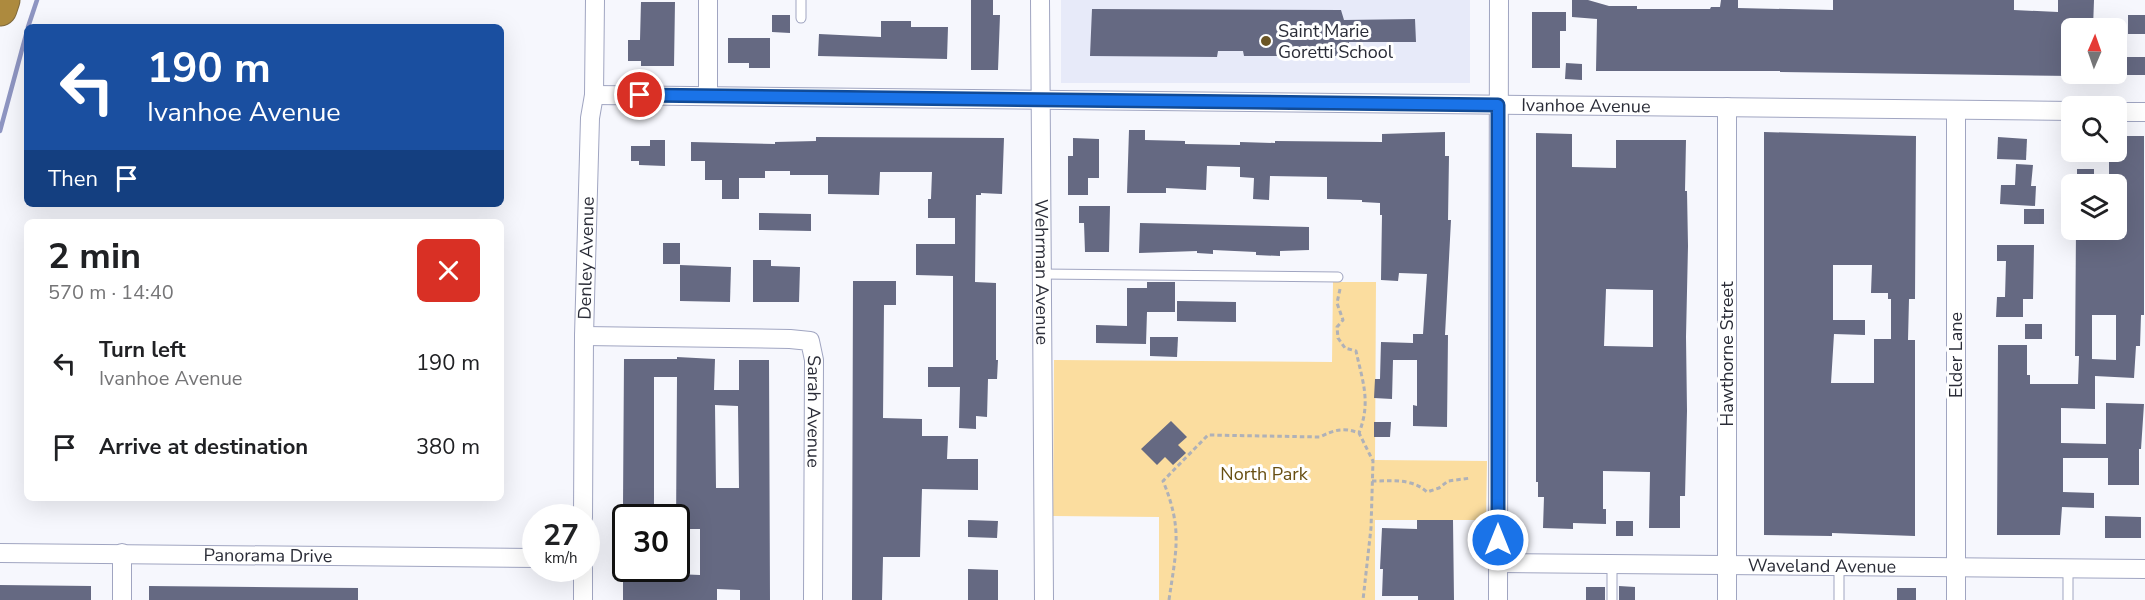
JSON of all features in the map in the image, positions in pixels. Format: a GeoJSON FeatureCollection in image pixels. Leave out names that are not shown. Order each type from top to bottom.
{"type":"FeatureCollection","features":[{"type":"Feature","properties":{"kind":"highway"},"geometry":{"type":"LineString","coordinates":[[0,9],[3,0]]}},
{"type":"Feature","properties":{"kind":"street","name":"Denley Avenue"},"geometry":{"type":"LineString","coordinates":[[583,504],[584,336],[590,118],[594,95],[595,0]]}},
{"type":"Feature","properties":{"kind":"street"},"geometry":{"type":"LineString","coordinates":[[708,0],[708,96]]}},
{"type":"Feature","properties":{"kind":"street","name":"Wehrman Avenue"},"geometry":{"type":"LineString","coordinates":[[1040,0],[1044,600]]}},
{"type":"Feature","properties":{"kind":"street"},"geometry":{"type":"LineString","coordinates":[[1498,600],[1499,0]]}},
{"type":"Feature","properties":{"kind":"street","name":"Ivanhoe Avenue"},"geometry":{"type":"LineString","coordinates":[[594,95],[2061,111]]}},
{"type":"Feature","properties":{"kind":"street","name":"Hawthorne Street"},"geometry":{"type":"LineString","coordinates":[[1727,107],[1727,600]]}},
{"type":"Feature","properties":{"kind":"street","name":"Elder Lane"},"geometry":{"type":"LineString","coordinates":[[1956,110],[1956,600]]}},
{"type":"Feature","properties":{"kind":"street"},"geometry":{"type":"LineString","coordinates":[[2127,112],[2145,112]]}},
{"type":"Feature","properties":{"kind":"street","name":"Sarah Avenue"},"geometry":{"type":"LineString","coordinates":[[584,336],[810,341],[814,360],[813,600]]}},
{"type":"Feature","properties":{"kind":"street","name":"Panorama Drive"},"geometry":{"type":"LineString","coordinates":[[0,553],[522,558]]}},
{"type":"Feature","properties":{"kind":"street"},"geometry":{"type":"LineString","coordinates":[[122,553],[122,600]]}},
{"type":"Feature","properties":{"kind":"street","name":"Waveland Avenue"},"geometry":{"type":"LineString","coordinates":[[1498,563],[2145,569]]}},
{"type":"Feature","properties":{"kind":"street"},"geometry":{"type":"LineString","coordinates":[[582,600],[583,582]]}},
{"type":"Feature","properties":{"kind":"lane"},"geometry":{"type":"LineString","coordinates":[[801,0],[801,18]]}},
{"type":"Feature","properties":{"kind":"lane"},"geometry":{"type":"LineString","coordinates":[[1041,274],[1338,276]]}},
{"type":"Feature","properties":{"kind":"lane"},"geometry":{"type":"LineString","coordinates":[[1612,564],[1612,600]]}},
{"type":"Feature","properties":{"kind":"lane"},"geometry":{"type":"LineString","coordinates":[[1839,566],[1839,600]]}},
{"type":"Feature","properties":{"kind":"lane"},"geometry":{"type":"LineString","coordinates":[[2068,569],[2068,600]]}},
{"type":"Feature","properties":{"kind":"path"},"geometry":{"type":"LineString","coordinates":[[1338,276],[1341,287],[1337,303],[1343,320],[1337,327],[1338,338],[1345,348],[1356,351],[1366,397],[1365,416],[1359,433]]}},
{"type":"Feature","properties":{"kind":"path"},"geometry":{"type":"LineString","coordinates":[[1169,600],[1178,540],[1177,525],[1163,481],[1208,435],[1320,437],[1334,430],[1347,429],[1359,433],[1373,461],[1371,528],[1363,600]]}},
{"type":"Feature","properties":{"kind":"path"},"geometry":{"type":"LineString","coordinates":[[1372,481],[1410,482],[1426,492],[1448,482],[1471,478]]}},
{"type":"Feature","properties":{"kind":"shaded area","name":"Saint Marie Goretti School"},"geometry":{"type":"Polygon","coordinates":[[[1061,0],[1470,0],[1470,83],[1061,83],[1061,0]]]}},
{"type":"Feature","properties":{"kind":"green space","name":"North Park"},"geometry":{"type":"Polygon","coordinates":[[[1333,282],[1376,282],[1375,460],[1487,461],[1486,520],[1375,520],[1375,600],[1159,600],[1159,517],[1053,516],[1054,360],[1332,362],[1333,282]]]}},
{"type":"Feature","properties":{"kind":"building"},"geometry":{"type":"Polygon","coordinates":[[[971,0],[993,0],[993,15],[1000,15],[998,70],[971,70],[971,0]]]}},
{"type":"Feature","properties":{"kind":"building"},"geometry":{"type":"Polygon","coordinates":[[[1572,0],[1588,0],[1609,6],[1637,6],[1637,9],[1710,9],[1720,7],[1721,0],[1738,0],[1738,8],[1833,10],[1833,0],[2014,0],[2014,10],[2058,12],[2058,0],[2094,0],[2093,18],[2061,18],[2061,76],[1780,71],[1596,71],[1597,19],[1572,17],[1572,0]]]}},
{"type":"Feature","properties":{"kind":"building"},"geometry":{"type":"Polygon","coordinates":[[[641,2],[675,2],[674,66],[641,66],[641,61],[628,61],[628,40],[640,40],[641,2]]]}},
{"type":"Feature","properties":{"kind":"building"},"geometry":{"type":"Polygon","coordinates":[[[1092,9],[1341,10],[1344,20],[1415,19],[1416,42],[1349,42],[1348,47],[1340,47],[1340,56],[1244,56],[1243,51],[1218,51],[1217,57],[1090,56],[1092,9]]]}},
{"type":"Feature","properties":{"kind":"building"},"geometry":{"type":"Polygon","coordinates":[[[1532,12],[1566,12],[1566,31],[1560,31],[1560,68],[1532,68],[1532,12]]]}},
{"type":"Feature","properties":{"kind":"building"},"geometry":{"type":"Polygon","coordinates":[[[772,15],[790,15],[790,33],[772,32],[772,15]]]}},
{"type":"Feature","properties":{"kind":"building"},"geometry":{"type":"Polygon","coordinates":[[[2128,15],[2145,15],[2145,34],[2128,34],[2128,15]]]}},
{"type":"Feature","properties":{"kind":"building"},"geometry":{"type":"Polygon","coordinates":[[[881,21],[911,21],[911,27],[948,27],[947,59],[818,56],[819,34],[881,37],[881,21]]]}},
{"type":"Feature","properties":{"kind":"building"},"geometry":{"type":"Polygon","coordinates":[[[728,38],[770,38],[770,68],[749,68],[749,63],[728,63],[728,38]]]}},
{"type":"Feature","properties":{"kind":"building"},"geometry":{"type":"Polygon","coordinates":[[[2127,57],[2145,57],[2145,75],[2127,75],[2127,57]]]}},
{"type":"Feature","properties":{"kind":"building"},"geometry":{"type":"Polygon","coordinates":[[[1566,63],[1582,64],[1582,80],[1565,79],[1566,63]]]}},
{"type":"Feature","properties":{"kind":"building"},"geometry":{"type":"Polygon","coordinates":[[[1129,130],[1145,130],[1145,140],[1185,141],[1185,144],[1240,145],[1240,142],[1275,143],[1275,141],[1382,142],[1382,134],[1445,132],[1445,156],[1449,156],[1448,220],[1451,220],[1445,335],[1448,335],[1447,427],[1413,426],[1413,405],[1417,406],[1417,360],[1393,360],[1392,399],[1374,398],[1375,379],[1380,379],[1381,342],[1413,343],[1413,334],[1423,334],[1427,274],[1399,273],[1398,281],[1381,280],[1382,215],[1380,215],[1380,203],[1327,199],[1327,177],[1270,176],[1269,200],[1253,199],[1254,178],[1240,177],[1240,167],[1207,166],[1206,190],[1166,188],[1166,193],[1127,193],[1129,130]]]}},
{"type":"Feature","properties":{"kind":"building"},"geometry":{"type":"Polygon","coordinates":[[[1764,132],[1916,136],[1915,299],[1909,299],[1908,340],[1915,340],[1915,536],[1832,533],[1832,536],[1764,535],[1764,132]],[[1833,265],[1833,320],[1865,320],[1865,335],[1834,334],[1831,383],[1874,383],[1874,339],[1891,339],[1891,299],[1888,299],[1888,293],[1871,293],[1872,265],[1833,265]]]}},
{"type":"Feature","properties":{"kind":"building"},"geometry":{"type":"Polygon","coordinates":[[[1536,133],[1572,134],[1572,167],[1616,168],[1616,140],[1686,140],[1687,411],[1685,496],[1680,496],[1680,528],[1649,528],[1650,472],[1603,471],[1603,509],[1606,509],[1606,524],[1573,523],[1573,529],[1543,528],[1544,497],[1538,497],[1538,482],[1536,482],[1536,133]],[[1606,289],[1604,346],[1653,347],[1653,290],[1606,289]]]}},
{"type":"Feature","properties":{"kind":"building"},"geometry":{"type":"Polygon","coordinates":[[[2127,136],[2144,136],[2144,315],[2141,315],[2140,346],[2136,346],[2134,378],[2095,376],[2095,409],[2061,408],[2061,443],[2106,444],[2106,403],[2144,404],[2141,449],[2139,449],[2139,485],[2108,485],[2108,458],[2063,458],[2063,492],[2094,493],[2094,508],[2062,507],[2060,535],[1997,535],[1998,345],[2027,345],[2027,375],[2030,375],[2030,384],[2078,384],[2079,356],[2075,356],[2076,240],[2127,240],[2127,174],[2109,174],[2109,162],[2127,162],[2127,136]],[[2092,315],[2092,359],[2116,360],[2116,315],[2092,315]]]}},
{"type":"Feature","properties":{"kind":"building"},"geometry":{"type":"Polygon","coordinates":[[[816,137],[1004,138],[1002,194],[981,193],[981,195],[976,195],[975,282],[996,283],[996,360],[998,360],[997,379],[988,379],[987,417],[976,416],[976,429],[959,428],[960,387],[928,387],[928,367],[953,367],[953,276],[916,275],[916,244],[955,244],[955,218],[928,218],[932,172],[880,172],[879,195],[828,194],[828,175],[790,175],[790,171],[765,171],[765,178],[739,178],[739,199],[722,199],[722,180],[705,180],[705,161],[691,161],[691,142],[775,144],[775,142],[816,141],[816,137]]]}},
{"type":"Feature","properties":{"kind":"building"},"geometry":{"type":"Polygon","coordinates":[[[1998,137],[2027,139],[2026,160],[1997,159],[1998,137]]]}},
{"type":"Feature","properties":{"kind":"building"},"geometry":{"type":"Polygon","coordinates":[[[1073,138],[1099,139],[1099,178],[1088,178],[1088,195],[1068,195],[1068,156],[1073,156],[1073,138]]]}},
{"type":"Feature","properties":{"kind":"building"},"geometry":{"type":"Polygon","coordinates":[[[650,140],[665,140],[665,166],[639,165],[639,161],[631,161],[631,146],[650,146],[650,140]]]}},
{"type":"Feature","properties":{"kind":"building"},"geometry":{"type":"Polygon","coordinates":[[[2016,164],[2033,165],[2031,186],[2036,186],[2035,206],[2000,204],[2001,185],[2015,185],[2016,164]]]}},
{"type":"Feature","properties":{"kind":"building"},"geometry":{"type":"Polygon","coordinates":[[[2077,169],[2094,169],[2094,174],[2077,174],[2077,169]]]}},
{"type":"Feature","properties":{"kind":"building"},"geometry":{"type":"Polygon","coordinates":[[[1079,206],[1110,206],[1109,252],[1085,252],[1084,223],[1079,223],[1079,206]]]}},
{"type":"Feature","properties":{"kind":"building"},"geometry":{"type":"Polygon","coordinates":[[[2024,209],[2044,209],[2044,224],[2024,224],[2024,209]]]}},
{"type":"Feature","properties":{"kind":"building"},"geometry":{"type":"Polygon","coordinates":[[[759,213],[811,214],[811,231],[759,230],[759,213]]]}},
{"type":"Feature","properties":{"kind":"building"},"geometry":{"type":"Polygon","coordinates":[[[1140,223],[1309,227],[1309,250],[1280,251],[1280,256],[1256,255],[1256,252],[1213,250],[1213,254],[1197,253],[1197,251],[1139,253],[1140,223]]]}},
{"type":"Feature","properties":{"kind":"building"},"geometry":{"type":"Polygon","coordinates":[[[663,243],[680,243],[680,264],[663,264],[663,243]]]}},
{"type":"Feature","properties":{"kind":"building"},"geometry":{"type":"Polygon","coordinates":[[[1997,245],[2034,245],[2033,299],[2023,299],[2023,317],[1996,317],[1997,297],[2005,297],[2006,261],[1997,261],[1997,245]]]}},
{"type":"Feature","properties":{"kind":"building"},"geometry":{"type":"Polygon","coordinates":[[[753,260],[771,260],[771,266],[800,267],[799,302],[753,302],[753,260]]]}},
{"type":"Feature","properties":{"kind":"building"},"geometry":{"type":"Polygon","coordinates":[[[680,265],[731,267],[730,302],[680,301],[680,265]]]}},
{"type":"Feature","properties":{"kind":"building"},"geometry":{"type":"Polygon","coordinates":[[[853,281],[896,281],[896,305],[884,305],[883,418],[922,419],[922,436],[948,436],[947,459],[978,459],[978,490],[922,489],[920,557],[883,557],[882,600],[852,600],[853,281]]]}},
{"type":"Feature","properties":{"kind":"building"},"geometry":{"type":"Polygon","coordinates":[[[1147,282],[1175,282],[1175,312],[1147,312],[1146,344],[1096,343],[1096,325],[1127,326],[1127,288],[1147,288],[1147,282]]]}},
{"type":"Feature","properties":{"kind":"building"},"geometry":{"type":"Polygon","coordinates":[[[1177,301],[1236,302],[1236,322],[1177,321],[1177,301]]]}},
{"type":"Feature","properties":{"kind":"building"},"geometry":{"type":"Polygon","coordinates":[[[2025,324],[2042,324],[2042,339],[2025,339],[2025,324]]]}},
{"type":"Feature","properties":{"kind":"building"},"geometry":{"type":"Polygon","coordinates":[[[1150,337],[1178,337],[1177,357],[1150,356],[1150,337]]]}},
{"type":"Feature","properties":{"kind":"building"},"geometry":{"type":"Polygon","coordinates":[[[677,357],[715,359],[714,390],[739,390],[739,360],[769,360],[770,600],[740,600],[740,590],[717,589],[717,600],[623,600],[623,582],[690,582],[690,575],[700,575],[700,529],[690,529],[690,504],[676,504],[677,377],[654,377],[654,504],[623,504],[624,359],[677,359],[677,357]],[[715,405],[716,488],[739,488],[738,406],[715,405]]]}},
{"type":"Feature","properties":{"kind":"building"},"geometry":{"type":"Polygon","coordinates":[[[1171,421],[1187,437],[1178,445],[1186,453],[1173,465],[1165,457],[1157,465],[1141,449],[1171,421]]]}},
{"type":"Feature","properties":{"kind":"building"},"geometry":{"type":"Polygon","coordinates":[[[1374,422],[1391,422],[1390,437],[1374,437],[1374,422]]]}},
{"type":"Feature","properties":{"kind":"building"},"geometry":{"type":"Polygon","coordinates":[[[2105,516],[2141,517],[2141,538],[2105,538],[2105,516]]]}},
{"type":"Feature","properties":{"kind":"building"},"geometry":{"type":"Polygon","coordinates":[[[968,520],[998,521],[997,538],[968,537],[968,520]]]}},
{"type":"Feature","properties":{"kind":"building"},"geometry":{"type":"Polygon","coordinates":[[[1417,520],[1453,520],[1454,600],[1418,600],[1418,596],[1382,596],[1383,569],[1380,569],[1382,528],[1417,529],[1417,520]]]}},
{"type":"Feature","properties":{"kind":"building"},"geometry":{"type":"Polygon","coordinates":[[[1616,521],[1633,521],[1633,536],[1616,536],[1616,521]]]}},
{"type":"Feature","properties":{"kind":"building"},"geometry":{"type":"Polygon","coordinates":[[[968,569],[998,570],[998,600],[968,600],[968,569]]]}},
{"type":"Feature","properties":{"kind":"building"},"geometry":{"type":"Polygon","coordinates":[[[0,585],[91,586],[91,600],[0,600],[0,585]]]}},
{"type":"Feature","properties":{"kind":"building"},"geometry":{"type":"Polygon","coordinates":[[[149,586],[358,588],[358,600],[149,600],[149,586]]]}},
{"type":"Feature","properties":{"kind":"building"},"geometry":{"type":"Polygon","coordinates":[[[1619,586],[1635,587],[1635,600],[1619,600],[1619,586]]]}},
{"type":"Feature","properties":{"kind":"building"},"geometry":{"type":"Polygon","coordinates":[[[1586,587],[1605,587],[1605,600],[1586,600],[1586,587]]]}},
{"type":"Feature","properties":{"kind":"building"},"geometry":{"type":"Polygon","coordinates":[[[1897,588],[1916,588],[1916,600],[1897,600],[1897,588]]]}},
{"type":"Feature","properties":{"kind":"waterway"},"geometry":{"type":"LineString","coordinates":[[29,24],[37,0]]}},
{"type":"Feature","properties":{"kind":"waterway"},"geometry":{"type":"LineString","coordinates":[[0,131],[24,42]]}},
{"type":"Feature","properties":{"kind":"place","name":"Saint Marie Goretti School"},"geometry":{"type":"Point","coordinates":[1266,41]}},
{"type":"Feature","properties":{"kind":"route"},"geometry":{"type":"LineString","coordinates":[[640,95],[1498,105],[1498,540]]}}]}
